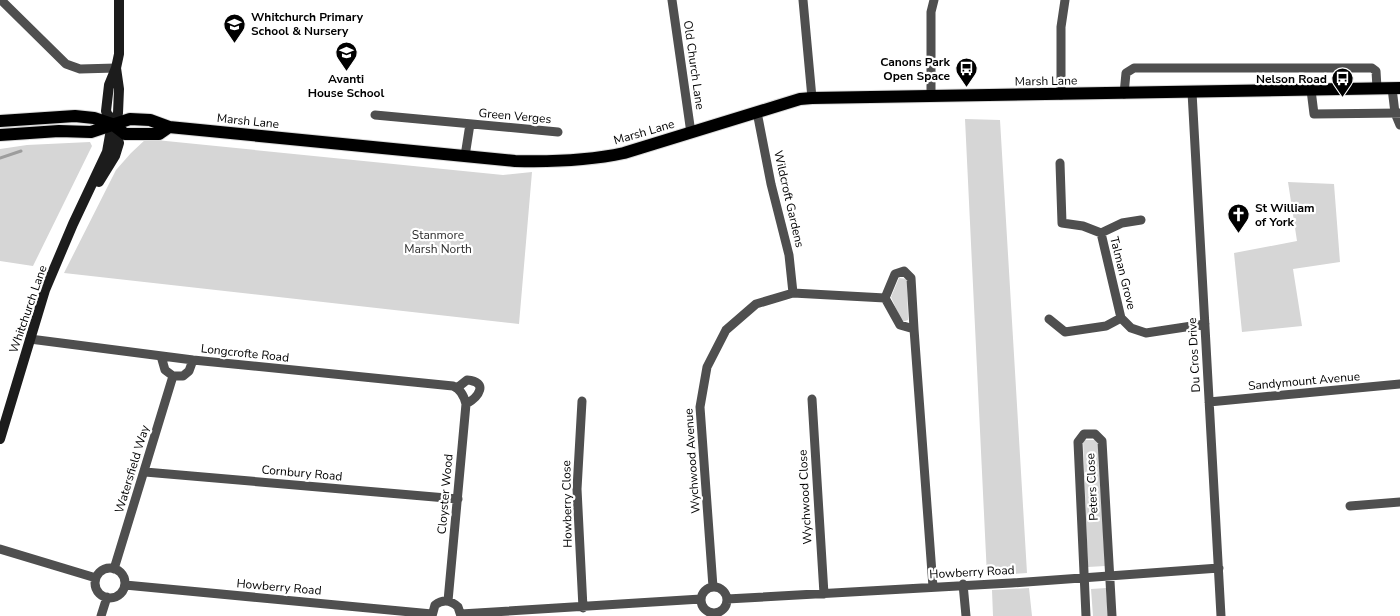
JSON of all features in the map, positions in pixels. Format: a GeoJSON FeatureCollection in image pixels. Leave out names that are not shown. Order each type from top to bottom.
{"type":"FeatureCollection","features":[{"type":"Feature","properties":{"kind":"main road","name":"Whitchurch Lane"},"geometry":{"type":"LineString","coordinates":[[0,439],[45,290],[106,152],[112,124],[118,113],[116,68],[119,54],[119,0]]}},
{"type":"Feature","properties":{"kind":"main road","name":"Marsh Lane"},"geometry":{"type":"LineString","coordinates":[[0,136],[59,131],[91,132],[130,119],[150,120],[169,127],[465,156],[548,162],[587,159],[624,153],[800,99],[930,95],[1061,95],[1396,88]]}},
{"type":"Feature","properties":{"kind":"main road"},"geometry":{"type":"LineString","coordinates":[[0,121],[75,116],[94,118],[112,124]]}},
{"type":"Feature","properties":{"kind":"street"},"geometry":{"type":"LineString","coordinates":[[1,0],[66,64],[80,69],[116,68]]}},
{"type":"Feature","properties":{"kind":"street","name":"Old Church Lane"},"geometry":{"type":"LineString","coordinates":[[672,0],[691,133]]}},
{"type":"Feature","properties":{"kind":"street"},"geometry":{"type":"LineString","coordinates":[[802,0],[812,98]]}},
{"type":"Feature","properties":{"kind":"street"},"geometry":{"type":"LineString","coordinates":[[930,95],[931,12],[934,0]]}},
{"type":"Feature","properties":{"kind":"street"},"geometry":{"type":"LineString","coordinates":[[1061,95],[1061,27],[1065,0]]}},
{"type":"Feature","properties":{"kind":"street"},"geometry":{"type":"LineString","coordinates":[[1124,94],[1126,73],[1134,68],[1372,68],[1376,71],[1377,88]]}},
{"type":"Feature","properties":{"kind":"street"},"geometry":{"type":"LineString","coordinates":[[1396,88],[1397,113],[1400,125]]}},
{"type":"Feature","properties":{"kind":"street"},"geometry":{"type":"LineString","coordinates":[[1311,90],[1314,114],[1397,113]]}},
{"type":"Feature","properties":{"kind":"street","name":"Du Cros Drive"},"geometry":{"type":"LineString","coordinates":[[1192,92],[1221,616]]}},
{"type":"Feature","properties":{"kind":"street","name":"Wildcroft Gardens"},"geometry":{"type":"LineString","coordinates":[[757,112],[771,184],[789,254],[793,293]]}},
{"type":"Feature","properties":{"kind":"street","name":"Green Verges"},"geometry":{"type":"LineString","coordinates":[[375,115],[558,132]]}},
{"type":"Feature","properties":{"kind":"street","name":"Green Verges"},"geometry":{"type":"LineString","coordinates":[[465,156],[470,124]]}},
{"type":"Feature","properties":{"kind":"street","name":"Talman Grove"},"geometry":{"type":"LineString","coordinates":[[1060,163],[1062,223],[1083,226],[1101,233],[1122,223],[1141,220]]}},
{"type":"Feature","properties":{"kind":"street","name":"Talman Grove"},"geometry":{"type":"LineString","coordinates":[[1101,233],[1121,318],[1131,328],[1146,333],[1205,324]]}},
{"type":"Feature","properties":{"kind":"street"},"geometry":{"type":"LineString","coordinates":[[914,329],[900,326],[885,298],[895,274],[904,270],[911,278],[932,587]]}},
{"type":"Feature","properties":{"kind":"street","name":"Wychwood Avenue"},"geometry":{"type":"LineString","coordinates":[[713,587],[700,407],[707,367],[726,330],[756,304],[793,293],[885,298]]}},
{"type":"Feature","properties":{"kind":"street","name":"Talman Grove"},"geometry":{"type":"LineString","coordinates":[[1049,319],[1065,332],[1106,326],[1121,318]]}},
{"type":"Feature","properties":{"kind":"street","name":"Longcrofte Road"},"geometry":{"type":"LineString","coordinates":[[30,339],[193,360],[453,386],[457,388],[467,380],[479,386],[480,390],[475,400],[466,404]]}},
{"type":"Feature","properties":{"kind":"street"},"geometry":{"type":"LineString","coordinates":[[161,356],[165,370],[173,376],[183,376],[190,371],[193,360]]}},
{"type":"Feature","properties":{"kind":"street","name":"Watersfield Way"},"geometry":{"type":"LineString","coordinates":[[114,569],[173,376]]}},
{"type":"Feature","properties":{"kind":"street","name":"Sandymount Avenue"},"geometry":{"type":"LineString","coordinates":[[1209,402],[1400,384]]}},
{"type":"Feature","properties":{"kind":"street"},"geometry":{"type":"LineString","coordinates":[[457,388],[463,395],[466,404]]}},
{"type":"Feature","properties":{"kind":"street","name":"Wychwood Close"},"geometry":{"type":"LineString","coordinates":[[812,399],[824,594]]}},
{"type":"Feature","properties":{"kind":"street","name":"Howberry Close"},"geometry":{"type":"LineString","coordinates":[[582,400],[577,489],[583,608]]}},
{"type":"Feature","properties":{"kind":"street","name":"Cloyster Wood"},"geometry":{"type":"LineString","coordinates":[[448,601],[466,404]]}},
{"type":"Feature","properties":{"kind":"street","name":"Peters Close"},"geometry":{"type":"LineString","coordinates":[[1086,616],[1078,442],[1084,434],[1095,434],[1102,441],[1112,616]]}},
{"type":"Feature","properties":{"kind":"street","name":"Cornbury Road"},"geometry":{"type":"LineString","coordinates":[[144,472],[458,499]]}},
{"type":"Feature","properties":{"kind":"street"},"geometry":{"type":"LineString","coordinates":[[1350,506],[1400,502]]}},
{"type":"Feature","properties":{"kind":"street"},"geometry":{"type":"LineString","coordinates":[[0,549],[96,578]]}},
{"type":"Feature","properties":{"kind":"street","name":"Howberry Road"},"geometry":{"type":"LineString","coordinates":[[727,598],[824,594],[1219,568]]}},
{"type":"Feature","properties":{"kind":"street"},"geometry":{"type":"LineString","coordinates":[[114,569],[123,576],[123,589],[117,596],[107,598],[98,592],[96,578],[101,571],[114,569]]}},
{"type":"Feature","properties":{"kind":"street"},"geometry":{"type":"LineString","coordinates":[[963,584],[966,616]]}},
{"type":"Feature","properties":{"kind":"street","name":"Howberry Road"},"geometry":{"type":"LineString","coordinates":[[124,585],[432,615]]}},
{"type":"Feature","properties":{"kind":"street"},"geometry":{"type":"LineString","coordinates":[[713,587],[724,592],[727,598],[727,603],[722,610],[714,613],[703,607],[701,599],[706,590],[713,587]]}},
{"type":"Feature","properties":{"kind":"street"},"geometry":{"type":"LineString","coordinates":[[101,616],[107,598]]}},
{"type":"Feature","properties":{"kind":"street"},"geometry":{"type":"LineString","coordinates":[[432,615],[435,605],[439,602],[448,601],[458,607],[461,615],[701,599]]}},
{"type":"Feature","properties":{"kind":"green space"},"geometry":{"type":"Polygon","coordinates":[[[965,119],[1000,120],[1027,573],[987,576],[965,119]]]}},
{"type":"Feature","properties":{"kind":"green space","name":"Stanmore Marsh North"},"geometry":{"type":"Polygon","coordinates":[[[146,139],[503,175],[532,172],[519,324],[64,273],[116,170],[146,139]]]}},
{"type":"Feature","properties":{"kind":"green space"},"geometry":{"type":"Polygon","coordinates":[[[90,142],[92,146],[33,266],[0,261],[0,149],[27,145],[90,142]]]}},
{"type":"Feature","properties":{"kind":"green space"},"geometry":{"type":"Polygon","coordinates":[[[1288,182],[1334,184],[1340,262],[1293,269],[1302,326],[1242,332],[1234,253],[1297,241],[1288,182]]]}},
{"type":"Feature","properties":{"kind":"green space"},"geometry":{"type":"Polygon","coordinates":[[[899,278],[907,279],[908,320],[902,322],[891,297],[899,278]]]}},
{"type":"Feature","properties":{"kind":"green space"},"geometry":{"type":"Polygon","coordinates":[[[1083,440],[1098,440],[1105,566],[1088,567],[1083,440]]]}},
{"type":"Feature","properties":{"kind":"green space"},"geometry":{"type":"Polygon","coordinates":[[[1029,588],[1032,616],[993,616],[992,590],[1029,588]]]}},
{"type":"Feature","properties":{"kind":"green space"},"geometry":{"type":"Polygon","coordinates":[[[1106,588],[1108,616],[1093,616],[1091,589],[1106,588]]]}},
{"type":"Feature","properties":{"kind":"waterway"},"geometry":{"type":"LineString","coordinates":[[0,158],[21,151]]}},
{"type":"Feature","properties":{"kind":"place","name":"Whitchurch Primary School & Nursery"},"geometry":{"type":"Point","coordinates":[235,43]}},
{"type":"Feature","properties":{"kind":"place","name":"Avanti House School"},"geometry":{"type":"Point","coordinates":[346,71]}},
{"type":"Feature","properties":{"kind":"place","name":"Canons Park Open Space"},"geometry":{"type":"Point","coordinates":[966,88]}},
{"type":"Feature","properties":{"kind":"place","name":"Nelson Road"},"geometry":{"type":"Point","coordinates":[1343,98]}},
{"type":"Feature","properties":{"kind":"place","name":"St William of York"},"geometry":{"type":"Point","coordinates":[1239,234]}}]}
